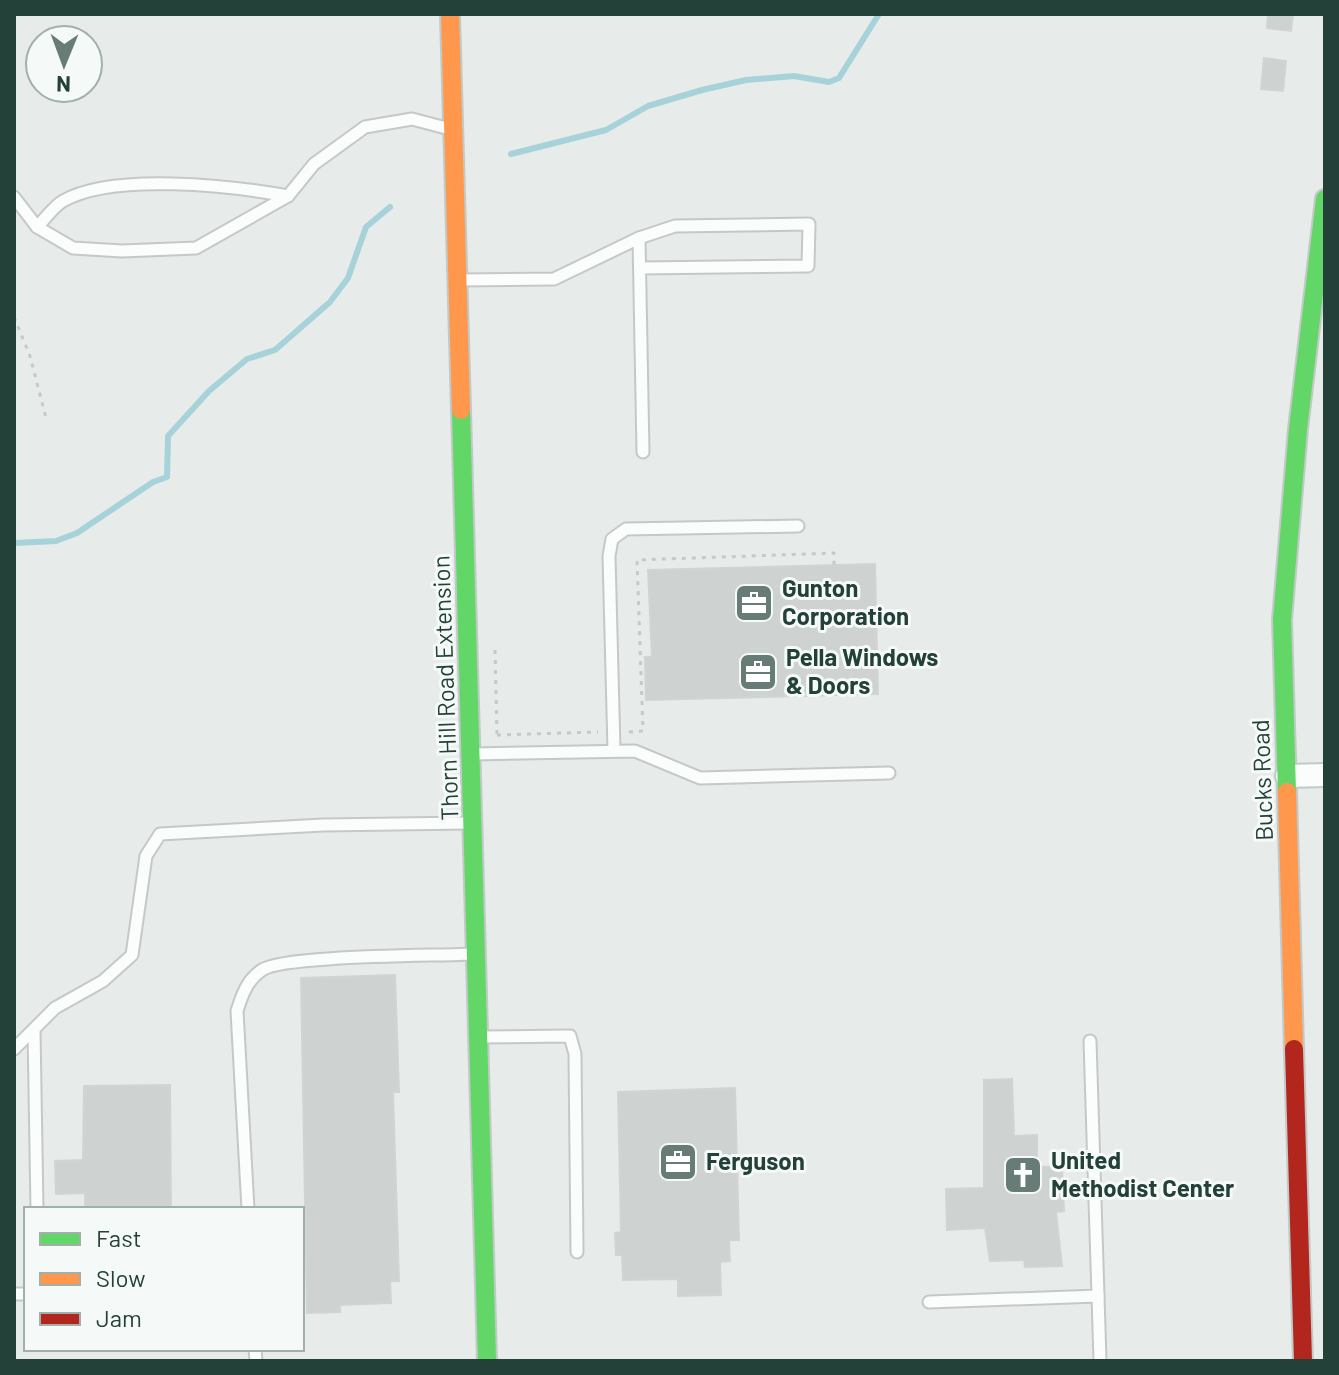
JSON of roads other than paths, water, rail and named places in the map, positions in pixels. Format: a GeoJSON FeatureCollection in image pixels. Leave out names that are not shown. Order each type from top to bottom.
{"type":"FeatureCollection","features":[{"type":"Feature","properties":{"kind":"street","name":"Thorn Hill Road Extension"},"geometry":{"type":"LineString","coordinates":[[450,14],[487,1361]]}},
{"type":"Feature","properties":{"kind":"street","name":"Bucks Road"},"geometry":{"type":"LineString","coordinates":[[1303,1361],[1282,620],[1298,429],[1325,199]]}},
{"type":"Feature","properties":{"kind":"street"},"geometry":{"type":"LineString","coordinates":[[1287,776],[1325,775]]}},
{"type":"Feature","properties":{"kind":"lane"},"geometry":{"type":"LineString","coordinates":[[14,197],[37,227],[73,248],[196,248],[288,196],[314,164],[365,127],[412,119],[453,130]]}},
{"type":"Feature","properties":{"kind":"lane"},"geometry":{"type":"LineString","coordinates":[[37,227],[63,201],[113,184],[244,188],[288,196]]}},
{"type":"Feature","properties":{"kind":"lane"},"geometry":{"type":"LineString","coordinates":[[458,280],[554,279],[639,238],[675,226],[809,224],[808,266],[640,268]]}},
{"type":"Feature","properties":{"kind":"lane"},"geometry":{"type":"LineString","coordinates":[[639,238],[643,452]]}},
{"type":"Feature","properties":{"kind":"lane"},"geometry":{"type":"LineString","coordinates":[[614,750],[609,556],[612,539],[626,529],[798,526]]}},
{"type":"Feature","properties":{"kind":"lane"},"geometry":{"type":"LineString","coordinates":[[472,754],[614,750],[649,755],[700,778],[889,773]]}},
{"type":"Feature","properties":{"kind":"lane"},"geometry":{"type":"LineString","coordinates":[[14,1049],[55,1008],[103,981],[132,955],[146,856],[160,834],[323,825],[474,823]]}},
{"type":"Feature","properties":{"kind":"lane"},"geometry":{"type":"LineString","coordinates":[[248,1207],[237,1011],[245,987],[264,968],[294,961],[478,954]]}},
{"type":"Feature","properties":{"kind":"lane"},"geometry":{"type":"LineString","coordinates":[[34,1030],[37,1207]]}},
{"type":"Feature","properties":{"kind":"lane"},"geometry":{"type":"LineString","coordinates":[[480,1037],[570,1036],[575,1054],[577,1252]]}},
{"type":"Feature","properties":{"kind":"lane"},"geometry":{"type":"LineString","coordinates":[[1090,1041],[1100,1361]]}},
{"type":"Feature","properties":{"kind":"lane"},"geometry":{"type":"LineString","coordinates":[[929,1302],[1098,1296]]}},
{"type":"Feature","properties":{"kind":"waterway"},"geometry":{"type":"LineString","coordinates":[[511,154],[606,130],[648,106],[746,80],[794,76],[829,82],[839,78],[879,14]]}},
{"type":"Feature","properties":{"kind":"waterway"},"geometry":{"type":"LineString","coordinates":[[14,543],[56,541],[77,533],[153,482],[167,477],[168,436],[209,391],[247,359],[275,350],[330,302],[348,278],[366,227],[390,207]]}},
{"type":"Feature","properties":{"kind":"place","name":"Gunton Corporation"},"geometry":{"type":"Point","coordinates":[754,603]}},
{"type":"Feature","properties":{"kind":"place","name":"Pella Windows & Doors"},"geometry":{"type":"Point","coordinates":[758,672]}},
{"type":"Feature","properties":{"kind":"place","name":"Ferguson"},"geometry":{"type":"Point","coordinates":[678,1162]}},
{"type":"Feature","properties":{"kind":"place","name":"United Methodist Center"},"geometry":{"type":"Point","coordinates":[1023,1175]}}]}
